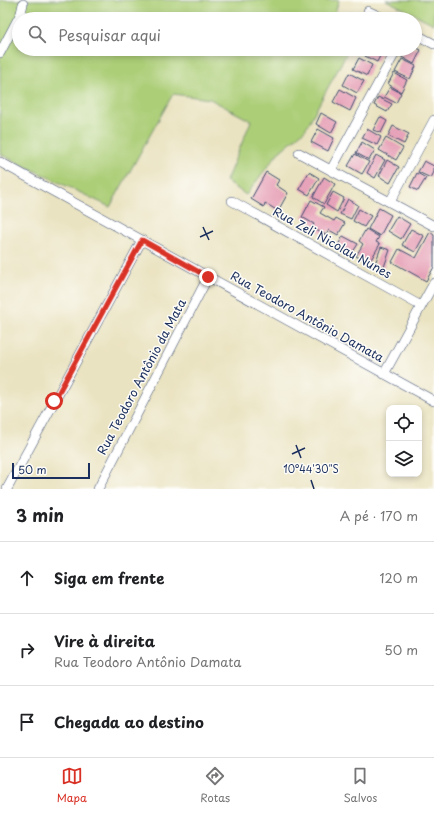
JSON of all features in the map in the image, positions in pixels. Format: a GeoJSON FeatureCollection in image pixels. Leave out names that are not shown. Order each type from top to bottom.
{"type":"FeatureCollection","features":[{"type":"Feature","properties":{"kind":"street"},"geometry":{"type":"LineString","coordinates":[[22,12],[23,4]]}},
{"type":"Feature","properties":{"kind":"street"},"geometry":{"type":"LineString","coordinates":[[0,53],[12,31]]}},
{"type":"Feature","properties":{"kind":"street"},"geometry":{"type":"LineString","coordinates":[[422,38],[434,44]]}},
{"type":"Feature","properties":{"kind":"street"},"geometry":{"type":"LineString","coordinates":[[331,170],[393,56]]}},
{"type":"Feature","properties":{"kind":"street"},"geometry":{"type":"LineString","coordinates":[[390,202],[434,120]]}},
{"type":"Feature","properties":{"kind":"street"},"geometry":{"type":"LineString","coordinates":[[299,153],[434,226]]}},
{"type":"Feature","properties":{"kind":"street","name":"Rua Teodoro Antônio Damata"},"geometry":{"type":"LineString","coordinates":[[0,162],[434,401]]}},
{"type":"Feature","properties":{"kind":"street","name":"Rua Zeli Nicolau Nunes"},"geometry":{"type":"LineString","coordinates":[[232,201],[421,306]]}},
{"type":"Feature","properties":{"kind":"street"},"geometry":{"type":"LineString","coordinates":[[7,489],[142,240]]}},
{"type":"Feature","properties":{"kind":"street","name":"Rua Teodoro Antônio da Mata"},"geometry":{"type":"LineString","coordinates":[[98,489],[208,277]]}},
{"type":"Feature","properties":{"kind":"street"},"geometry":{"type":"LineString","coordinates":[[384,374],[434,283]]}},
{"type":"Feature","properties":{"kind":"green space"},"geometry":{"type":"Polygon","coordinates":[[[0,0],[339,0],[335,12],[12,12],[12,56],[345,56],[305,130],[278,153],[246,195],[226,181],[251,121],[210,99],[173,94],[110,207],[0,154],[0,0]]]}},
{"type":"Feature","properties":{"kind":"green space"},"geometry":{"type":"Polygon","coordinates":[[[386,0],[434,0],[434,24],[422,18],[422,12],[410,12],[386,0]]]}},
{"type":"Feature","properties":{"kind":"building"},"geometry":{"type":"Polygon","coordinates":[[[365,56],[380,56],[377,62],[365,56]]]}},
{"type":"Feature","properties":{"kind":"building"},"geometry":{"type":"Polygon","coordinates":[[[400,56],[418,56],[414,64],[400,56]]]}},
{"type":"Feature","properties":{"kind":"building"},"geometry":{"type":"Polygon","coordinates":[[[359,58],[372,65],[367,76],[353,69],[359,58]]]}},
{"type":"Feature","properties":{"kind":"building"},"geometry":{"type":"Polygon","coordinates":[[[402,59],[416,66],[410,79],[395,72],[402,59]]]}},
{"type":"Feature","properties":{"kind":"building"},"geometry":{"type":"Polygon","coordinates":[[[349,73],[364,81],[357,93],[343,85],[349,73]]]}},
{"type":"Feature","properties":{"kind":"building"},"geometry":{"type":"Polygon","coordinates":[[[394,73],[407,80],[401,92],[388,84],[394,73]]]}},
{"type":"Feature","properties":{"kind":"building"},"geometry":{"type":"Polygon","coordinates":[[[390,87],[401,93],[396,103],[384,97],[390,87]]]}},
{"type":"Feature","properties":{"kind":"building"},"geometry":{"type":"Polygon","coordinates":[[[340,89],[356,98],[350,111],[333,102],[340,89]]]}},
{"type":"Feature","properties":{"kind":"building"},"geometry":{"type":"Polygon","coordinates":[[[378,97],[392,104],[387,112],[374,105],[378,97]]]}},
{"type":"Feature","properties":{"kind":"building"},"geometry":{"type":"Polygon","coordinates":[[[321,113],[337,122],[331,133],[316,124],[321,113]]]}},
{"type":"Feature","properties":{"kind":"building"},"geometry":{"type":"Polygon","coordinates":[[[380,117],[387,121],[381,133],[373,130],[380,117]]]}},
{"type":"Feature","properties":{"kind":"building"},"geometry":{"type":"Polygon","coordinates":[[[393,126],[409,134],[404,144],[388,136],[393,126]]]}},
{"type":"Feature","properties":{"kind":"building"},"geometry":{"type":"Polygon","coordinates":[[[318,129],[334,138],[328,151],[311,142],[318,129]]]}},
{"type":"Feature","properties":{"kind":"building"},"geometry":{"type":"Polygon","coordinates":[[[367,129],[381,137],[377,145],[362,138],[367,129]]]}},
{"type":"Feature","properties":{"kind":"building"},"geometry":{"type":"Polygon","coordinates":[[[386,138],[403,148],[396,160],[379,150],[386,138]]]}},
{"type":"Feature","properties":{"kind":"building"},"geometry":{"type":"Polygon","coordinates":[[[362,142],[375,150],[369,160],[356,153],[362,142]]]}},
{"type":"Feature","properties":{"kind":"building"},"geometry":{"type":"Polygon","coordinates":[[[355,154],[369,162],[362,174],[348,166],[355,154]]]}},
{"type":"Feature","properties":{"kind":"building"},"geometry":{"type":"Polygon","coordinates":[[[376,155],[385,160],[375,178],[367,173],[376,155]]]}},
{"type":"Feature","properties":{"kind":"building"},"geometry":{"type":"Polygon","coordinates":[[[387,160],[399,167],[390,183],[379,176],[387,160]]]}},
{"type":"Feature","properties":{"kind":"building"},"geometry":{"type":"Polygon","coordinates":[[[424,161],[434,166],[434,172],[431,178],[418,172],[424,161]]]}},
{"type":"Feature","properties":{"kind":"building"},"geometry":{"type":"Polygon","coordinates":[[[266,172],[279,180],[276,185],[288,193],[278,211],[265,203],[264,207],[251,199],[266,172]]]}},
{"type":"Feature","properties":{"kind":"building"},"geometry":{"type":"Polygon","coordinates":[[[309,172],[319,178],[309,195],[299,189],[309,172]]]}},
{"type":"Feature","properties":{"kind":"building"},"geometry":{"type":"Polygon","coordinates":[[[417,173],[426,178],[418,191],[410,187],[417,173]]]}},
{"type":"Feature","properties":{"kind":"building"},"geometry":{"type":"Polygon","coordinates":[[[324,177],[335,184],[324,204],[313,197],[324,177]]]}},
{"type":"Feature","properties":{"kind":"building"},"geometry":{"type":"Polygon","coordinates":[[[333,192],[344,198],[337,212],[326,205],[333,192]]]}},
{"type":"Feature","properties":{"kind":"building"},"geometry":{"type":"Polygon","coordinates":[[[348,199],[358,205],[351,219],[340,214],[348,199]]]}},
{"type":"Feature","properties":{"kind":"building"},"geometry":{"type":"Polygon","coordinates":[[[311,200],[324,207],[320,213],[334,221],[336,218],[345,223],[338,235],[329,230],[326,235],[312,228],[314,224],[302,217],[311,200]]]}},
{"type":"Feature","properties":{"kind":"building"},"geometry":{"type":"Polygon","coordinates":[[[379,208],[391,215],[380,236],[368,229],[379,208]]]}},
{"type":"Feature","properties":{"kind":"building"},"geometry":{"type":"Polygon","coordinates":[[[359,209],[371,216],[364,227],[353,221],[359,209]]]}},
{"type":"Feature","properties":{"kind":"building"},"geometry":{"type":"Polygon","coordinates":[[[397,216],[410,224],[401,239],[388,231],[397,216]]]}},
{"type":"Feature","properties":{"kind":"building"},"geometry":{"type":"Polygon","coordinates":[[[366,229],[379,237],[376,242],[380,244],[369,263],[356,256],[363,244],[359,241],[366,229]]]}},
{"type":"Feature","properties":{"kind":"building"},"geometry":{"type":"Polygon","coordinates":[[[411,229],[424,236],[415,252],[402,245],[411,229]]]}},
{"type":"Feature","properties":{"kind":"building"},"geometry":{"type":"Polygon","coordinates":[[[430,232],[434,235],[434,267],[426,281],[392,262],[399,249],[416,258],[430,232]]]}},
{"type":"Feature","properties":{"kind":"building"},"geometry":{"type":"Polygon","coordinates":[[[343,236],[358,244],[351,255],[337,247],[343,236]]]}},
{"type":"Feature","properties":{"kind":"building"},"geometry":{"type":"Polygon","coordinates":[[[381,247],[390,250],[384,267],[375,264],[381,247]]]}},
{"type":"Feature","properties":{"kind":"route"},"geometry":{"type":"LineString","coordinates":[[54,401],[142,240],[208,277]]}}]}
